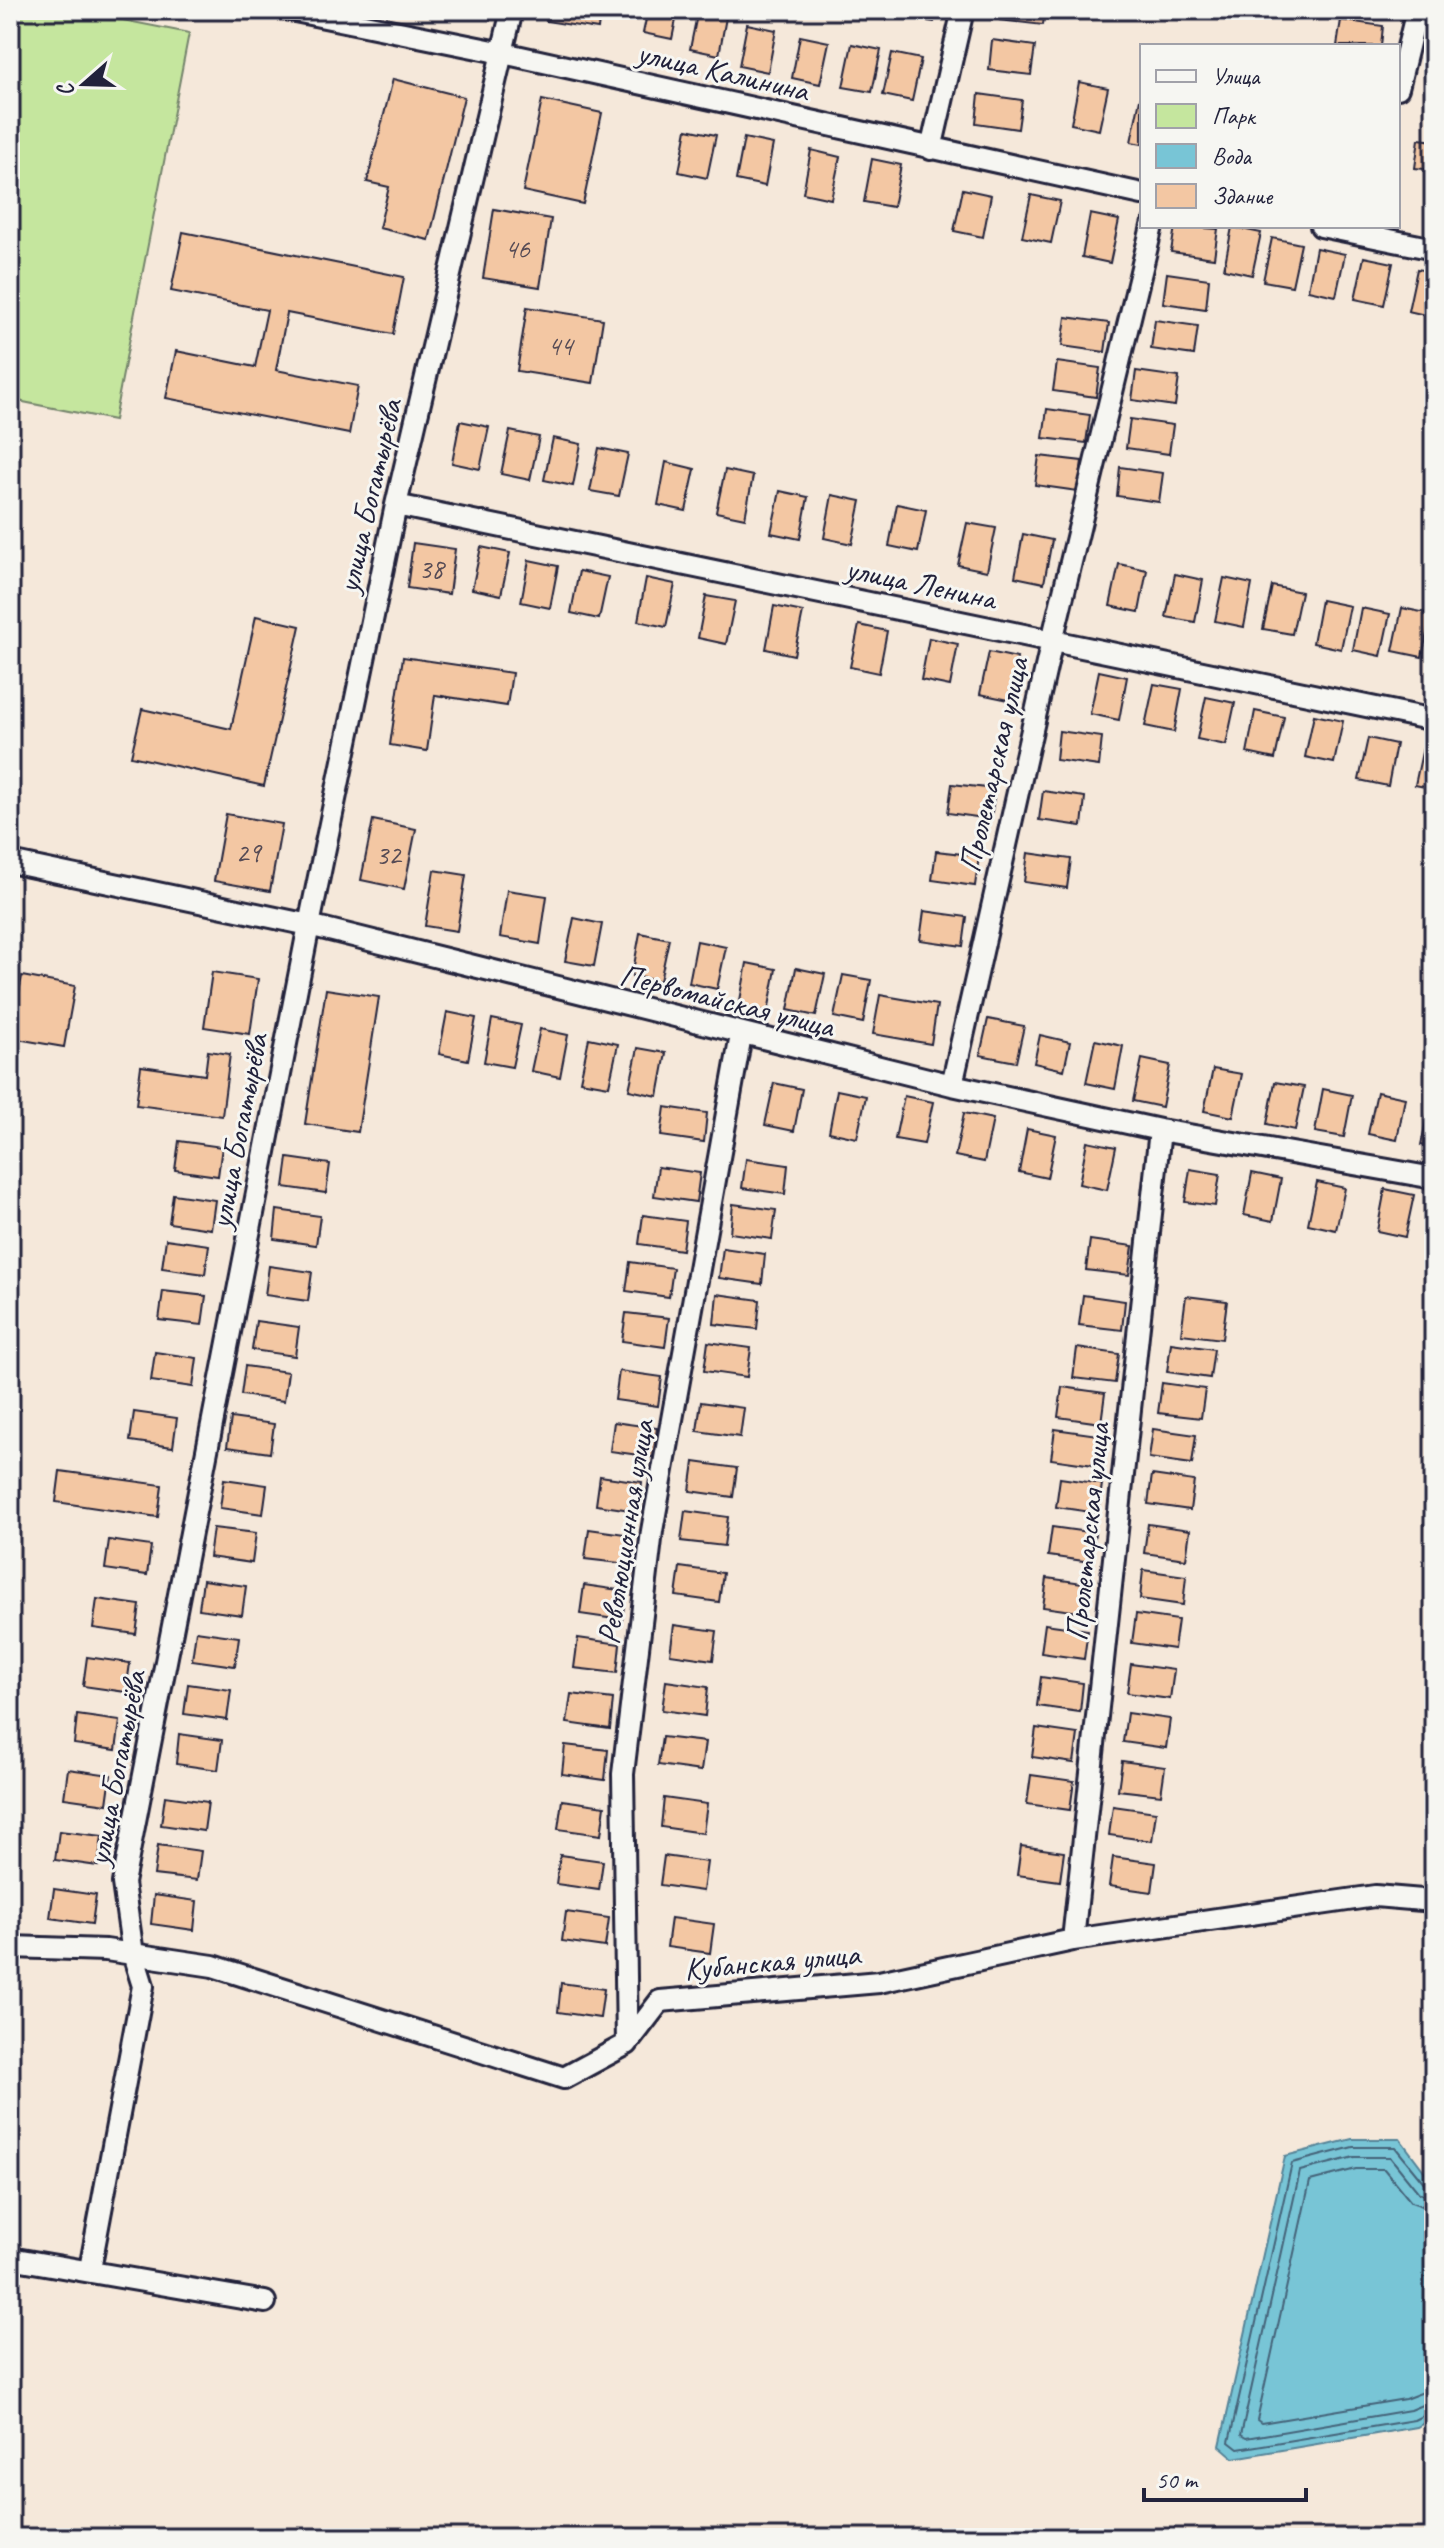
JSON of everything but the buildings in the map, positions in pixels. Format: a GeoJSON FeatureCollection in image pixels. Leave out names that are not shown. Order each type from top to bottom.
{"type":"FeatureCollection","features":[{"type":"Feature","properties":{"kind":"street","name":"улица Калинина"},"geometry":{"type":"LineString","coordinates":[[290,10],[503,53],[1140,194]]}},
{"type":"Feature","properties":{"kind":"street","name":"улица Богатырёва"},"geometry":{"type":"LineString","coordinates":[[90,2269],[143,1986],[133,1954],[123,1883],[309,925],[396,505],[512,10]]}},
{"type":"Feature","properties":{"kind":"street"},"geometry":{"type":"LineString","coordinates":[[931,149],[963,10]]}},
{"type":"Feature","properties":{"kind":"street"},"geometry":{"type":"LineString","coordinates":[[1400,80],[1417,10]]}},
{"type":"Feature","properties":{"kind":"street","name":"Пролетарская улица"},"geometry":{"type":"LineString","coordinates":[[952,1085],[1052,641],[1152,228]]}},
{"type":"Feature","properties":{"kind":"street"},"geometry":{"type":"LineString","coordinates":[[1342,228],[1364,230],[1434,249]]}},
{"type":"Feature","properties":{"kind":"street","name":"улица Ленина"},"geometry":{"type":"LineString","coordinates":[[396,505],[1434,720]]}},
{"type":"Feature","properties":{"kind":"street","name":"Первомайская улица"},"geometry":{"type":"LineString","coordinates":[[10,862],[309,925],[741,1035],[952,1085],[1160,1130],[1434,1178]]}},
{"type":"Feature","properties":{"kind":"street","name":"Революционная улица"},"geometry":{"type":"LineString","coordinates":[[627,2044],[623,1774],[652,1531],[741,1035]]}},
{"type":"Feature","properties":{"kind":"street","name":"Пролетарская улица"},"geometry":{"type":"LineString","coordinates":[[1073,1940],[1160,1130]]}},
{"type":"Feature","properties":{"kind":"street","name":"Кубанская улица"},"geometry":{"type":"LineString","coordinates":[[10,1947],[133,1954],[213,1966],[564,2078],[627,2044],[660,2001],[879,1982],[1073,1940],[1375,1896],[1434,1901]]}},
{"type":"Feature","properties":{"kind":"street"},"geometry":{"type":"LineString","coordinates":[[10,2258],[90,2269],[265,2302]]}},
{"type":"Feature","properties":{"kind":"green space"},"geometry":{"type":"Polygon","coordinates":[[[10,10],[72,10],[189,33],[114,420],[18,401],[10,440],[10,10]]]}},
{"type":"Feature","properties":{"kind":"water"},"geometry":{"type":"Polygon","coordinates":[[[1352,2139],[1400,2139],[1430,2179],[1434,2206],[1434,2417],[1417,2427],[1234,2458],[1220,2446],[1285,2156],[1352,2139]]]}}]}
